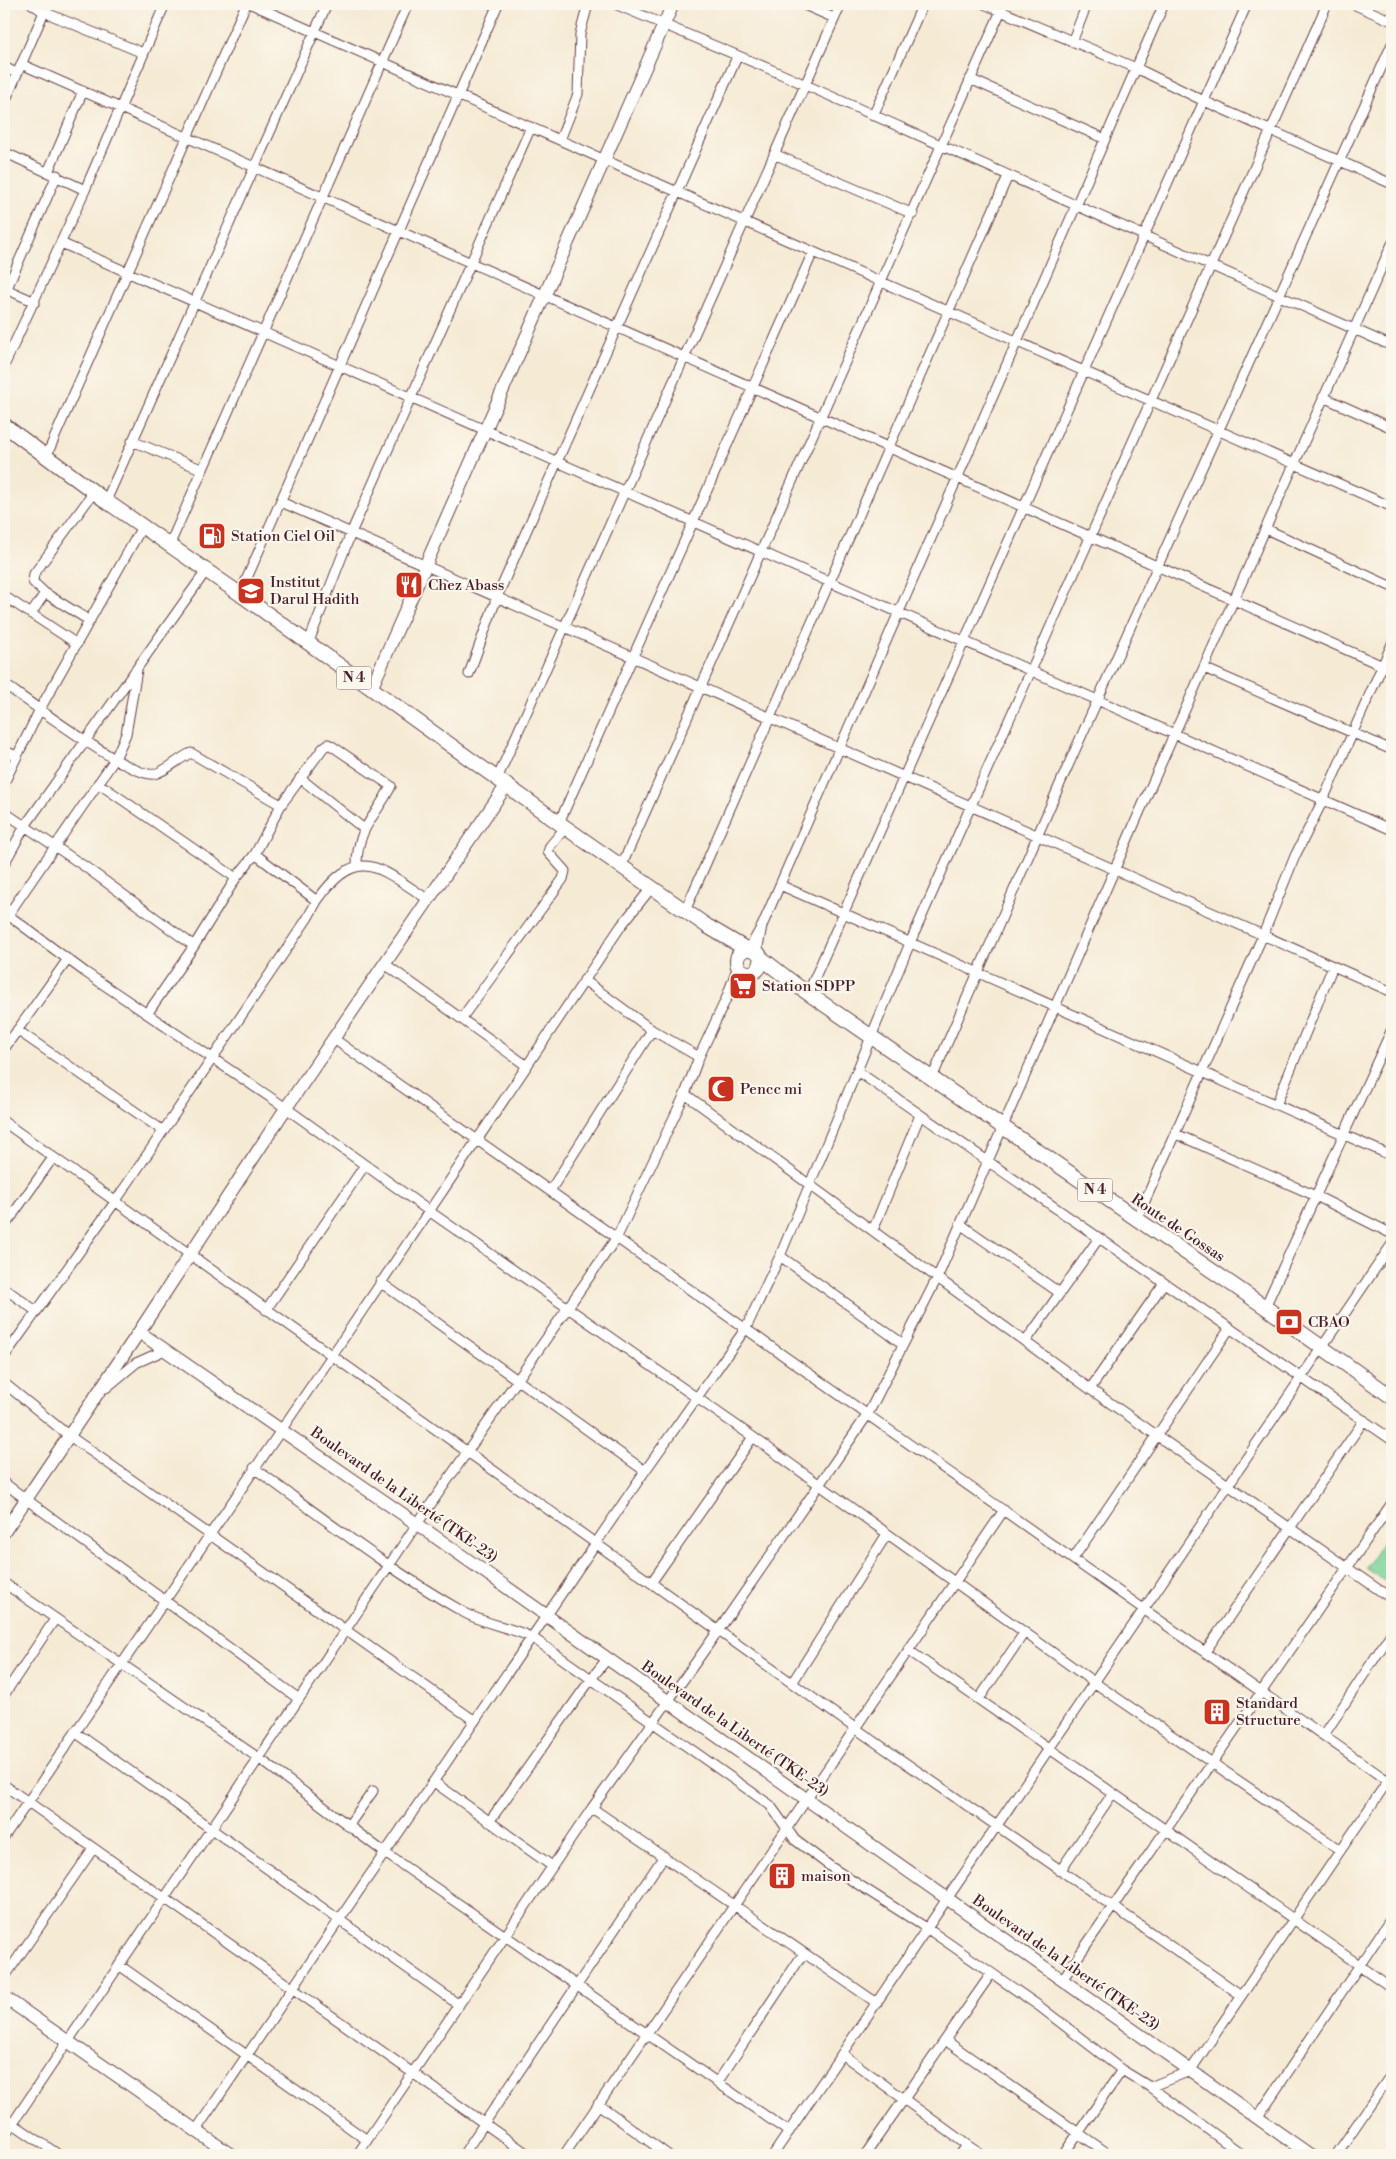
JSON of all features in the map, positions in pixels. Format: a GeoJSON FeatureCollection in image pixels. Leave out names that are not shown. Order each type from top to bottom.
{"type":"FeatureCollection","features":[{"type":"Feature","properties":{"kind":"main road","name":"N 4"},"geometry":{"type":"LineString","coordinates":[[4,426],[168,546],[240,594],[562,826],[707,926],[749,959],[802,989]]}},
{"type":"Feature","properties":{"kind":"main road","name":"Route de Gossas"},"geometry":{"type":"LineString","coordinates":[[802,989],[1266,1307],[1322,1348],[1390,1392]]}},
{"type":"Feature","properties":{"kind":"street"},"geometry":{"type":"LineString","coordinates":[[32,4],[44,12],[143,53]]}},
{"type":"Feature","properties":{"kind":"street"},"geometry":{"type":"LineString","coordinates":[[4,366],[86,190],[165,4]]}},
{"type":"Feature","properties":{"kind":"street"},"geometry":{"type":"LineString","coordinates":[[46,457],[246,4]]}},
{"type":"Feature","properties":{"kind":"street"},"geometry":{"type":"LineString","coordinates":[[251,4],[1392,508]]}},
{"type":"Feature","properties":{"kind":"street"},"geometry":{"type":"LineString","coordinates":[[106,501],[327,4]]}},
{"type":"Feature","properties":{"kind":"street"},"geometry":{"type":"LineString","coordinates":[[168,546],[408,4]]}},
{"type":"Feature","properties":{"kind":"street"},"geometry":{"type":"LineString","coordinates":[[240,594],[498,4]]}},
{"type":"Feature","properties":{"kind":"street"},"geometry":{"type":"LineString","coordinates":[[560,140],[578,94],[580,34],[588,4]]}},
{"type":"Feature","properties":{"kind":"street"},"geometry":{"type":"LineString","coordinates":[[615,4],[737,56],[1392,346]]}},
{"type":"Feature","properties":{"kind":"street"},"geometry":{"type":"LineString","coordinates":[[371,689],[673,4]]}},
{"type":"Feature","properties":{"kind":"street"},"geometry":{"type":"LineString","coordinates":[[802,4],[834,18]]}},
{"type":"Feature","properties":{"kind":"street"},"geometry":{"type":"LineString","coordinates":[[4,1532],[68,1435],[140,1332],[286,1108],[429,900],[501,782],[564,627],[840,4]]}},
{"type":"Feature","properties":{"kind":"street"},"geometry":{"type":"LineString","coordinates":[[873,116],[923,4]]}},
{"type":"Feature","properties":{"kind":"street"},"geometry":{"type":"LineString","coordinates":[[984,4],[1003,7],[1072,42],[1136,68],[1204,101],[1392,184]]}},
{"type":"Feature","properties":{"kind":"street"},"geometry":{"type":"LineString","coordinates":[[1072,42],[1087,4]]}},
{"type":"Feature","properties":{"kind":"street"},"geometry":{"type":"LineString","coordinates":[[4,2136],[417,1524],[617,1237],[685,1094],[699,1057],[726,999],[749,959],[1164,4]]}},
{"type":"Feature","properties":{"kind":"street"},"geometry":{"type":"LineString","coordinates":[[802,989],[843,913],[1247,4]]}},
{"type":"Feature","properties":{"kind":"street"},"geometry":{"type":"LineString","coordinates":[[196,2130],[645,1471],[746,1328],[780,1256],[910,943],[1327,4]]}},
{"type":"Feature","properties":{"kind":"street"},"geometry":{"type":"LineString","coordinates":[[1353,4],[1392,21]]}},
{"type":"Feature","properties":{"kind":"street"},"geometry":{"type":"LineString","coordinates":[[621,867],[913,214],[970,79],[1003,7]]}},
{"type":"Feature","properties":{"kind":"street"},"geometry":{"type":"LineString","coordinates":[[4,104],[44,12]]}},
{"type":"Feature","properties":{"kind":"street"},"geometry":{"type":"LineString","coordinates":[[932,1078],[1218,431],[1392,44]]}},
{"type":"Feature","properties":{"kind":"street"},"geometry":{"type":"LineString","coordinates":[[469,674],[497,597],[737,56]]}},
{"type":"Feature","properties":{"kind":"street"},"geometry":{"type":"LineString","coordinates":[[20,64],[1392,670]]}},
{"type":"Feature","properties":{"kind":"street"},"geometry":{"type":"LineString","coordinates":[[4,67],[16,73]]}},
{"type":"Feature","properties":{"kind":"street"},"geometry":{"type":"LineString","coordinates":[[970,79],[1106,138]]}},
{"type":"Feature","properties":{"kind":"street"},"geometry":{"type":"LineString","coordinates":[[48,172],[83,91]]}},
{"type":"Feature","properties":{"kind":"street"},"geometry":{"type":"LineString","coordinates":[[308,644],[351,533],[531,127]]}},
{"type":"Feature","properties":{"kind":"street"},"geometry":{"type":"LineString","coordinates":[[4,152],[86,190]]}},
{"type":"Feature","properties":{"kind":"street"},"geometry":{"type":"LineString","coordinates":[[774,154],[913,214]]}},
{"type":"Feature","properties":{"kind":"street"},"geometry":{"type":"LineString","coordinates":[[35,302],[5,292],[57,176]]}},
{"type":"Feature","properties":{"kind":"street"},"geometry":{"type":"LineString","coordinates":[[685,911],[1008,176]]}},
{"type":"Feature","properties":{"kind":"street"},"geometry":{"type":"LineString","coordinates":[[60,243],[1392,830]]}},
{"type":"Feature","properties":{"kind":"street"},"geometry":{"type":"LineString","coordinates":[[357,2155],[552,1866],[868,1414],[938,1276],[1004,1128],[1054,1006],[1323,397],[1354,329],[1388,262],[1392,244]]}},
{"type":"Feature","properties":{"kind":"street"},"geometry":{"type":"LineString","coordinates":[[461,1019],[563,879],[565,872],[548,852],[550,846],[562,826],[633,657],[813,252]]}},
{"type":"Feature","properties":{"kind":"street"},"geometry":{"type":"LineString","coordinates":[[1323,397],[1392,428]]}},
{"type":"Feature","properties":{"kind":"street"},"geometry":{"type":"LineString","coordinates":[[132,441],[201,469]]}},
{"type":"Feature","properties":{"kind":"street"},"geometry":{"type":"LineString","coordinates":[[90,621],[45,593],[33,582],[34,574],[94,492]]}},
{"type":"Feature","properties":{"kind":"street"},"geometry":{"type":"LineString","coordinates":[[281,502],[1392,992]]}},
{"type":"Feature","properties":{"kind":"street"},"geometry":{"type":"LineString","coordinates":[[4,783],[40,709],[142,526]]}},
{"type":"Feature","properties":{"kind":"street"},"geometry":{"type":"LineString","coordinates":[[1266,529],[1392,587]]}},
{"type":"Feature","properties":{"kind":"street"},"geometry":{"type":"LineString","coordinates":[[4,864],[25,826],[206,571]]}},
{"type":"Feature","properties":{"kind":"street"},"geometry":{"type":"LineString","coordinates":[[30,614],[45,593]]}},
{"type":"Feature","properties":{"kind":"street"},"geometry":{"type":"LineString","coordinates":[[4,596],[77,644]]}},
{"type":"Feature","properties":{"kind":"street"},"geometry":{"type":"LineString","coordinates":[[1137,1219],[1263,935],[1295,856],[1323,800],[1392,644]]}},
{"type":"Feature","properties":{"kind":"street"},"geometry":{"type":"LineString","coordinates":[[137,668],[126,734],[115,759],[6,914],[147,1014],[286,1108],[429,1211],[698,1398],[1095,1683],[1340,1850]]}},
{"type":"Feature","properties":{"kind":"street"},"geometry":{"type":"LineString","coordinates":[[1204,668],[1392,750]]}},
{"type":"Feature","properties":{"kind":"street"},"geometry":{"type":"LineString","coordinates":[[4,684],[85,740],[115,759],[144,773],[155,774],[191,753],[281,805]]}},
{"type":"Feature","properties":{"kind":"street"},"geometry":{"type":"LineString","coordinates":[[147,1014],[194,946],[236,878],[255,854],[281,805],[328,744],[388,782],[391,786],[364,829],[357,846],[357,865]]}},
{"type":"Feature","properties":{"kind":"street"},"geometry":{"type":"LineString","coordinates":[[4,751],[17,756]]}},
{"type":"Feature","properties":{"kind":"street"},"geometry":{"type":"LineString","coordinates":[[300,778],[364,829]]}},
{"type":"Feature","properties":{"kind":"street"},"geometry":{"type":"LineString","coordinates":[[98,783],[236,878]]}},
{"type":"Feature","properties":{"kind":"street"},"geometry":{"type":"LineString","coordinates":[[4,812],[55,846],[194,946]]}},
{"type":"Feature","properties":{"kind":"street"},"geometry":{"type":"LineString","coordinates":[[255,854],[317,901]]}},
{"type":"Feature","properties":{"kind":"street"},"geometry":{"type":"LineString","coordinates":[[4,1357],[115,1202],[162,1130],[307,920],[328,885],[344,871],[357,865],[372,867],[429,900]]}},
{"type":"Feature","properties":{"kind":"street"},"geometry":{"type":"LineString","coordinates":[[780,885],[1392,1156]]}},
{"type":"Feature","properties":{"kind":"street"},"geometry":{"type":"LineString","coordinates":[[4,1837],[331,1357],[584,980],[621,926],[652,887]]}},
{"type":"Feature","properties":{"kind":"street"},"geometry":{"type":"LineString","coordinates":[[4,1049],[68,959]]}},
{"type":"Feature","properties":{"kind":"street"},"geometry":{"type":"LineString","coordinates":[[385,964],[526,1066]]}},
{"type":"Feature","properties":{"kind":"street"},"geometry":{"type":"LineString","coordinates":[[1276,1105],[1333,966]]}},
{"type":"Feature","properties":{"kind":"street"},"geometry":{"type":"LineString","coordinates":[[584,980],[652,1030],[699,1057]]}},
{"type":"Feature","properties":{"kind":"street"},"geometry":{"type":"LineString","coordinates":[[1266,1307],[1318,1197],[1392,1029]]}},
{"type":"Feature","properties":{"kind":"street"},"geometry":{"type":"LineString","coordinates":[[17,1030],[162,1130]]}},
{"type":"Feature","properties":{"kind":"street"},"geometry":{"type":"LineString","coordinates":[[550,1191],[652,1030]]}},
{"type":"Feature","properties":{"kind":"street"},"geometry":{"type":"LineString","coordinates":[[334,1039],[1144,1610],[1391,1780],[1293,1918],[1190,2071],[1150,2087]]}},
{"type":"Feature","properties":{"kind":"street"},"geometry":{"type":"LineString","coordinates":[[857,1071],[1392,1440]]}},
{"type":"Feature","properties":{"kind":"street"},"geometry":{"type":"LineString","coordinates":[[685,1094],[938,1276],[1090,1389],[1392,1600]]}},
{"type":"Feature","properties":{"kind":"street"},"geometry":{"type":"LineString","coordinates":[[873,1230],[920,1115]]}},
{"type":"Feature","properties":{"kind":"street"},"geometry":{"type":"LineString","coordinates":[[4,1122],[52,1159],[996,1828],[1241,1995]]}},
{"type":"Feature","properties":{"kind":"street"},"geometry":{"type":"LineString","coordinates":[[1176,1134],[1318,1197],[1392,1234]]}},
{"type":"Feature","properties":{"kind":"street"},"geometry":{"type":"LineString","coordinates":[[4,1227],[52,1159]]}},
{"type":"Feature","properties":{"kind":"street"},"geometry":{"type":"LineString","coordinates":[[266,1310],[365,1165]]}},
{"type":"Feature","properties":{"kind":"street"},"geometry":{"type":"LineString","coordinates":[[4,1208],[13,1215]]}},
{"type":"Feature","properties":{"kind":"street"},"geometry":{"type":"LineString","coordinates":[[960,1224],[1060,1294]]}},
{"type":"Feature","properties":{"kind":"street"},"geometry":{"type":"LineString","coordinates":[[1026,1341],[1099,1238]]}},
{"type":"Feature","properties":{"kind":"street"},"geometry":{"type":"LineString","coordinates":[[773,2155],[1230,1486],[1392,1244]]}},
{"type":"Feature","properties":{"kind":"street"},"geometry":{"type":"LineString","coordinates":[[780,1256],[903,1344]]}},
{"type":"Feature","properties":{"kind":"street"},"geometry":{"type":"LineString","coordinates":[[380,1282],[645,1471]]}},
{"type":"Feature","properties":{"kind":"street"},"geometry":{"type":"LineString","coordinates":[[1090,1389],[1164,1283]]}},
{"type":"Feature","properties":{"kind":"street"},"geometry":{"type":"LineString","coordinates":[[4,1288],[36,1311]]}},
{"type":"Feature","properties":{"kind":"street"},"geometry":{"type":"LineString","coordinates":[[1073,1559],[1230,1328]]}},
{"type":"Feature","properties":{"kind":"street","name":"Boulevard de la Liberté (TKE-23)"},"geometry":{"type":"LineString","coordinates":[[140,1332],[417,1524],[1310,2155]]}},
{"type":"Feature","properties":{"kind":"street"},"geometry":{"type":"LineString","coordinates":[[95,1398],[123,1372],[136,1363],[165,1350]]}},
{"type":"Feature","properties":{"kind":"street"},"geometry":{"type":"LineString","coordinates":[[4,1383],[68,1435],[475,1721]]}},
{"type":"Feature","properties":{"kind":"street"},"geometry":{"type":"LineString","coordinates":[[1205,1652],[1364,1420]]}},
{"type":"Feature","properties":{"kind":"street"},"geometry":{"type":"LineString","coordinates":[[651,1583],[753,1437]]}},
{"type":"Feature","properties":{"kind":"street"},"geometry":{"type":"LineString","coordinates":[[254,1468],[390,1566],[480,1620],[518,1630],[533,1638],[770,1805],[795,1840],[831,1867],[928,1929],[1046,2011],[1122,2070],[1150,2087],[1243,2155]]}},
{"type":"Feature","properties":{"kind":"street"},"geometry":{"type":"LineString","coordinates":[[4,1483],[299,1698]]}},
{"type":"Feature","properties":{"kind":"street"},"geometry":{"type":"LineString","coordinates":[[1062,1980],[1392,1503]]}},
{"type":"Feature","properties":{"kind":"street"},"geometry":{"type":"LineString","coordinates":[[564,2155],[1004,1510]]}},
{"type":"Feature","properties":{"kind":"street"},"geometry":{"type":"LineString","coordinates":[[792,1683],[887,1534]]}},
{"type":"Feature","properties":{"kind":"street"},"geometry":{"type":"LineString","coordinates":[[4,1583],[260,1759],[385,1853],[789,2132]]}},
{"type":"Feature","properties":{"kind":"street"},"geometry":{"type":"LineString","coordinates":[[4,1695],[55,1619]]}},
{"type":"Feature","properties":{"kind":"street"},"geometry":{"type":"LineString","coordinates":[[1324,1735],[1392,1632]]}},
{"type":"Feature","properties":{"kind":"street"},"geometry":{"type":"LineString","coordinates":[[979,1699],[1024,1633]]}},
{"type":"Feature","properties":{"kind":"street"},"geometry":{"type":"LineString","coordinates":[[908,1650],[1392,1988]]}},
{"type":"Feature","properties":{"kind":"street"},"geometry":{"type":"LineString","coordinates":[[489,1822],[590,1679],[607,1659]]}},
{"type":"Feature","properties":{"kind":"street"},"geometry":{"type":"LineString","coordinates":[[75,1732],[459,2005]]}},
{"type":"Feature","properties":{"kind":"street"},"geometry":{"type":"LineString","coordinates":[[434,1782],[552,1866]]}},
{"type":"Feature","properties":{"kind":"street"},"geometry":{"type":"LineString","coordinates":[[4,1785],[529,2155]]}},
{"type":"Feature","properties":{"kind":"street"},"geometry":{"type":"LineString","coordinates":[[348,1826],[373,1791]]}},
{"type":"Feature","properties":{"kind":"street"},"geometry":{"type":"LineString","coordinates":[[1060,1871],[1113,1793]]}},
{"type":"Feature","properties":{"kind":"street"},"geometry":{"type":"LineString","coordinates":[[592,1808],[736,1904],[803,1954],[877,2003]]}},
{"type":"Feature","properties":{"kind":"street"},"geometry":{"type":"LineString","coordinates":[[4,1978],[93,1849]]}},
{"type":"Feature","properties":{"kind":"street"},"geometry":{"type":"LineString","coordinates":[[463,2155],[664,1856]]}},
{"type":"Feature","properties":{"kind":"street"},"geometry":{"type":"LineString","coordinates":[[1257,2118],[1392,1917]]}},
{"type":"Feature","properties":{"kind":"street"},"geometry":{"type":"LineString","coordinates":[[717,2083],[803,1954]]}},
{"type":"Feature","properties":{"kind":"street"},"geometry":{"type":"LineString","coordinates":[[119,1966],[367,2140]]}},
{"type":"Feature","properties":{"kind":"street"},"geometry":{"type":"LineString","coordinates":[[865,2155],[991,1974]]}},
{"type":"Feature","properties":{"kind":"street"},"geometry":{"type":"LineString","coordinates":[[4,1997],[230,2155]]}},
{"type":"Feature","properties":{"kind":"street"},"geometry":{"type":"LineString","coordinates":[[945,2040],[1110,2155]]}},
{"type":"Feature","properties":{"kind":"street"},"geometry":{"type":"LineString","coordinates":[[842,2054],[982,2155]]}},
{"type":"Feature","properties":{"kind":"street"},"geometry":{"type":"LineString","coordinates":[[1063,2155],[1122,2070]]}},
{"type":"Feature","properties":{"kind":"street"},"geometry":{"type":"LineString","coordinates":[[1336,2155],[1392,2073]]}},
{"type":"Feature","properties":{"kind":"street"},"geometry":{"type":"LineString","coordinates":[[598,2104],[666,2155]]}},
{"type":"Feature","properties":{"kind":"street"},"geometry":{"type":"LineString","coordinates":[[12,2124],[59,2155]]}},
{"type":"Feature","properties":{"kind":"street"},"geometry":{"type":"LineString","coordinates":[[960,2155],[967,2145]]}},
{"type":"Feature","properties":{"kind":"green space"},"geometry":{"type":"Polygon","coordinates":[[[1392,1528],[1392,1586],[1366,1568],[1392,1528]]]}},
{"type":"Feature","properties":{"kind":"place","name":"Station Ciel Oil"},"geometry":{"type":"Point","coordinates":[212,536]}},
{"type":"Feature","properties":{"kind":"place","name":"Chez Abass"},"geometry":{"type":"Point","coordinates":[409,585]}},
{"type":"Feature","properties":{"kind":"place","name":"Institut Darul Hadith"},"geometry":{"type":"Point","coordinates":[251,591]}},
{"type":"Feature","properties":{"kind":"place","name":"Station SDPP"},"geometry":{"type":"Point","coordinates":[743,986]}},
{"type":"Feature","properties":{"kind":"place","name":"Pencc mi"},"geometry":{"type":"Point","coordinates":[721,1089]}},
{"type":"Feature","properties":{"kind":"place","name":"CBAO"},"geometry":{"type":"Point","coordinates":[1289,1322]}},
{"type":"Feature","properties":{"kind":"place","name":"Standard Structure"},"geometry":{"type":"Point","coordinates":[1217,1712]}},
{"type":"Feature","properties":{"kind":"place","name":"maison"},"geometry":{"type":"Point","coordinates":[782,1876]}}]}
